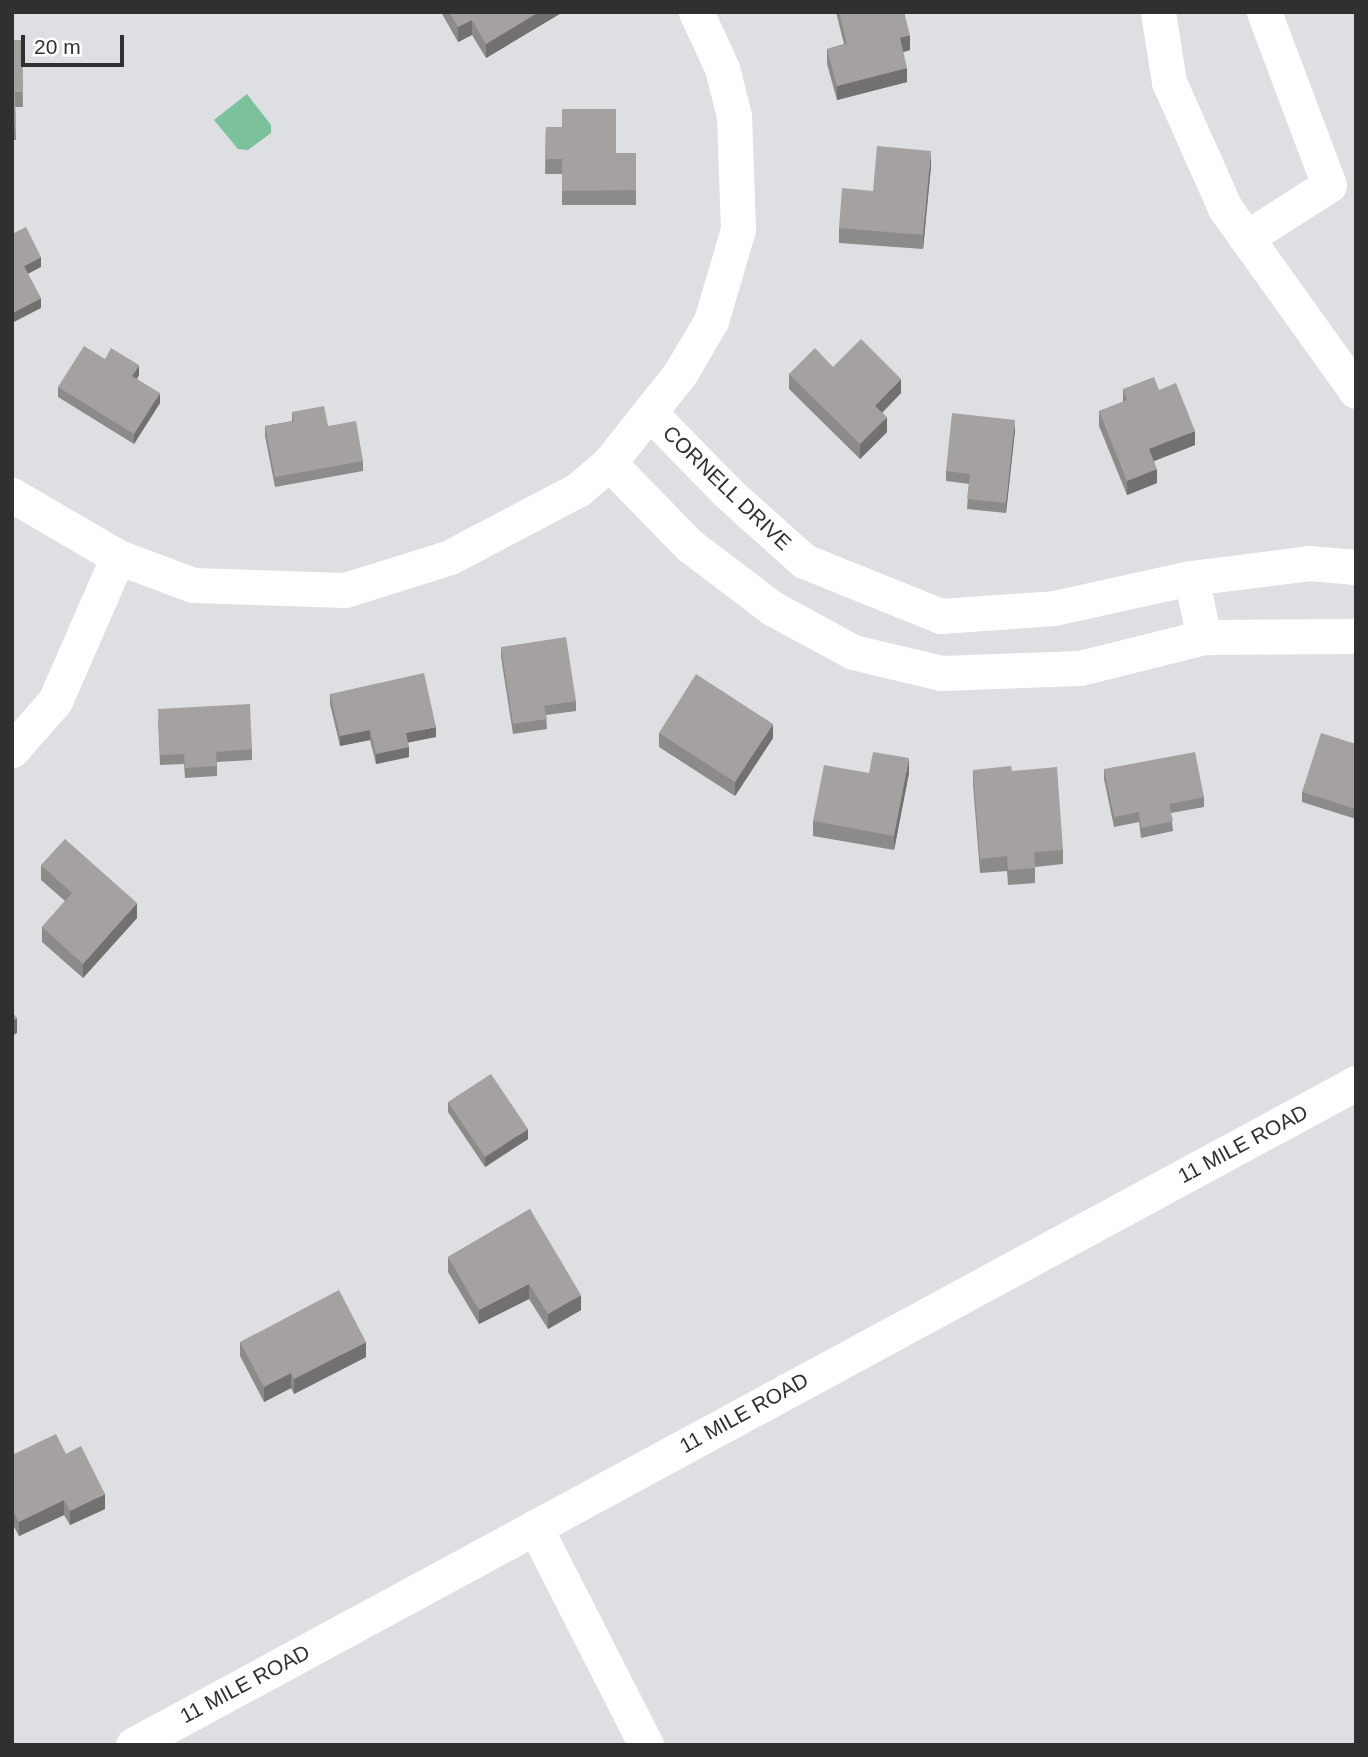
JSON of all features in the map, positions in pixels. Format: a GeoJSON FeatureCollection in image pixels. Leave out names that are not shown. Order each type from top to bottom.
{"type":"FeatureCollection","features":[{"type":"Feature","properties":{"kind":"street"},"geometry":{"type":"LineString","coordinates":[[12,495],[118,557],[193,585],[345,590],[450,557],[579,489],[609,463],[651,414],[710,321],[738,229],[734,116],[722,68],[696,12]]}},
{"type":"Feature","properties":{"kind":"street"},"geometry":{"type":"LineString","coordinates":[[1158,12],[1169,82],[1225,208],[1356,391]]}},
{"type":"Feature","properties":{"kind":"street"},"geometry":{"type":"LineString","coordinates":[[1246,238],[1329,185],[1264,12]]}},
{"type":"Feature","properties":{"kind":"street","name":"CORNELL DRIVE"},"geometry":{"type":"LineString","coordinates":[[651,414],[727,492],[804,561],[941,616],[1054,608],[1191,578],[1309,563],[1356,567]]}},
{"type":"Feature","properties":{"kind":"street"},"geometry":{"type":"LineString","coordinates":[[609,463],[689,545],[772,608],[853,652],[941,673],[1080,668],[1203,637],[1356,636]]}},
{"type":"Feature","properties":{"kind":"street"},"geometry":{"type":"LineString","coordinates":[[12,750],[55,701],[118,557]]}},
{"type":"Feature","properties":{"kind":"street","name":"CORNELL DRIVE"},"geometry":{"type":"LineString","coordinates":[[772,608],[804,561]]}},
{"type":"Feature","properties":{"kind":"street"},"geometry":{"type":"LineString","coordinates":[[1191,578],[1203,637]]}},
{"type":"Feature","properties":{"kind":"street"},"geometry":{"type":"LineString","coordinates":[[941,616],[941,673]]}},
{"type":"Feature","properties":{"kind":"street","name":"11 MILE ROAD"},"geometry":{"type":"LineString","coordinates":[[132,1745],[1356,1083]]}},
{"type":"Feature","properties":{"kind":"street"},"geometry":{"type":"LineString","coordinates":[[535,1527],[646,1745]]}},
{"type":"Feature","properties":{"kind":"green space"},"geometry":{"type":"Polygon","coordinates":[[[247,94],[271,125],[271,133],[248,150],[238,149],[214,120],[247,94]]]}},
{"type":"Feature","properties":{"kind":"building"},"geometry":{"type":"Polygon","coordinates":[[[449,12],[539,12],[486,44],[472,20],[458,27],[449,12]]]}},
{"type":"Feature","properties":{"kind":"building"},"geometry":{"type":"Polygon","coordinates":[[[839,12],[904,12],[910,35],[900,38],[907,68],[837,86],[827,49],[847,44],[839,12]]]}},
{"type":"Feature","properties":{"kind":"building"},"geometry":{"type":"Polygon","coordinates":[[[12,40],[22,40],[23,92],[15,92],[16,125],[12,125],[12,40]]]}},
{"type":"Feature","properties":{"kind":"building"},"geometry":{"type":"Polygon","coordinates":[[[562,109],[616,109],[616,153],[636,153],[636,190],[562,191],[562,159],[545,159],[546,127],[562,127],[562,109]]]}},
{"type":"Feature","properties":{"kind":"building"},"geometry":{"type":"Polygon","coordinates":[[[877,146],[931,151],[923,235],[839,228],[842,188],[873,191],[877,146]]]}},
{"type":"Feature","properties":{"kind":"building"},"geometry":{"type":"Polygon","coordinates":[[[26,227],[41,257],[24,266],[41,298],[12,313],[12,234],[26,227]]]}},
{"type":"Feature","properties":{"kind":"building"},"geometry":{"type":"Polygon","coordinates":[[[861,339],[901,379],[875,406],[887,417],[860,444],[789,374],[815,348],[833,367],[861,339]]]}},
{"type":"Feature","properties":{"kind":"building"},"geometry":{"type":"Polygon","coordinates":[[[84,346],[105,359],[111,348],[139,365],[132,376],[160,393],[134,434],[58,387],[84,346]]]}},
{"type":"Feature","properties":{"kind":"building"},"geometry":{"type":"Polygon","coordinates":[[[1154,377],[1159,390],[1176,383],[1195,431],[1149,449],[1157,469],[1127,481],[1099,411],[1127,400],[1123,389],[1154,377]]]}},
{"type":"Feature","properties":{"kind":"building"},"geometry":{"type":"Polygon","coordinates":[[[324,406],[328,426],[356,421],[363,461],[275,477],[265,426],[294,421],[292,412],[324,406]]]}},
{"type":"Feature","properties":{"kind":"building"},"geometry":{"type":"Polygon","coordinates":[[[952,413],[1015,420],[1006,503],[967,499],[970,474],[946,471],[952,413]]]}},
{"type":"Feature","properties":{"kind":"building"},"geometry":{"type":"Polygon","coordinates":[[[566,637],[576,701],[544,706],[547,719],[513,724],[501,647],[566,637]]]}},
{"type":"Feature","properties":{"kind":"building"},"geometry":{"type":"Polygon","coordinates":[[[424,673],[436,727],[406,733],[409,747],[376,754],[370,730],[340,736],[330,694],[424,673]]]}},
{"type":"Feature","properties":{"kind":"building"},"geometry":{"type":"Polygon","coordinates":[[[696,674],[773,724],[735,782],[659,733],[696,674]]]}},
{"type":"Feature","properties":{"kind":"building"},"geometry":{"type":"Polygon","coordinates":[[[250,704],[252,749],[216,752],[217,766],[185,768],[184,754],[160,755],[158,709],[250,704]]]}},
{"type":"Feature","properties":{"kind":"building"},"geometry":{"type":"Polygon","coordinates":[[[1321,733],[1356,744],[1356,809],[1302,792],[1321,733]]]}},
{"type":"Feature","properties":{"kind":"building"},"geometry":{"type":"Polygon","coordinates":[[[873,752],[909,758],[894,836],[813,821],[824,765],[869,773],[873,752]]]}},
{"type":"Feature","properties":{"kind":"building"},"geometry":{"type":"Polygon","coordinates":[[[1195,752],[1204,797],[1169,804],[1173,821],[1141,828],[1139,812],[1114,817],[1104,769],[1195,752]]]}},
{"type":"Feature","properties":{"kind":"building"},"geometry":{"type":"Polygon","coordinates":[[[1011,766],[1012,771],[1057,767],[1063,850],[1034,852],[1035,868],[1008,870],[1007,856],[980,859],[973,770],[1011,766]]]}},
{"type":"Feature","properties":{"kind":"building"},"geometry":{"type":"Polygon","coordinates":[[[65,839],[137,903],[83,964],[42,927],[72,893],[41,865],[65,839]]]}},
{"type":"Feature","properties":{"kind":"building"},"geometry":{"type":"Polygon","coordinates":[[[491,1074],[528,1129],[485,1157],[448,1102],[491,1074]]]}},
{"type":"Feature","properties":{"kind":"building"},"geometry":{"type":"Polygon","coordinates":[[[530,1209],[581,1295],[548,1314],[529,1284],[479,1310],[448,1257],[530,1209]]]}},
{"type":"Feature","properties":{"kind":"building"},"geometry":{"type":"Polygon","coordinates":[[[339,1290],[366,1342],[294,1379],[291,1373],[264,1387],[240,1342],[339,1290]]]}},
{"type":"Feature","properties":{"kind":"building"},"geometry":{"type":"Polygon","coordinates":[[[56,1434],[66,1454],[81,1446],[105,1494],[70,1511],[64,1500],[19,1522],[12,1508],[12,1455],[56,1434]]]}}]}
